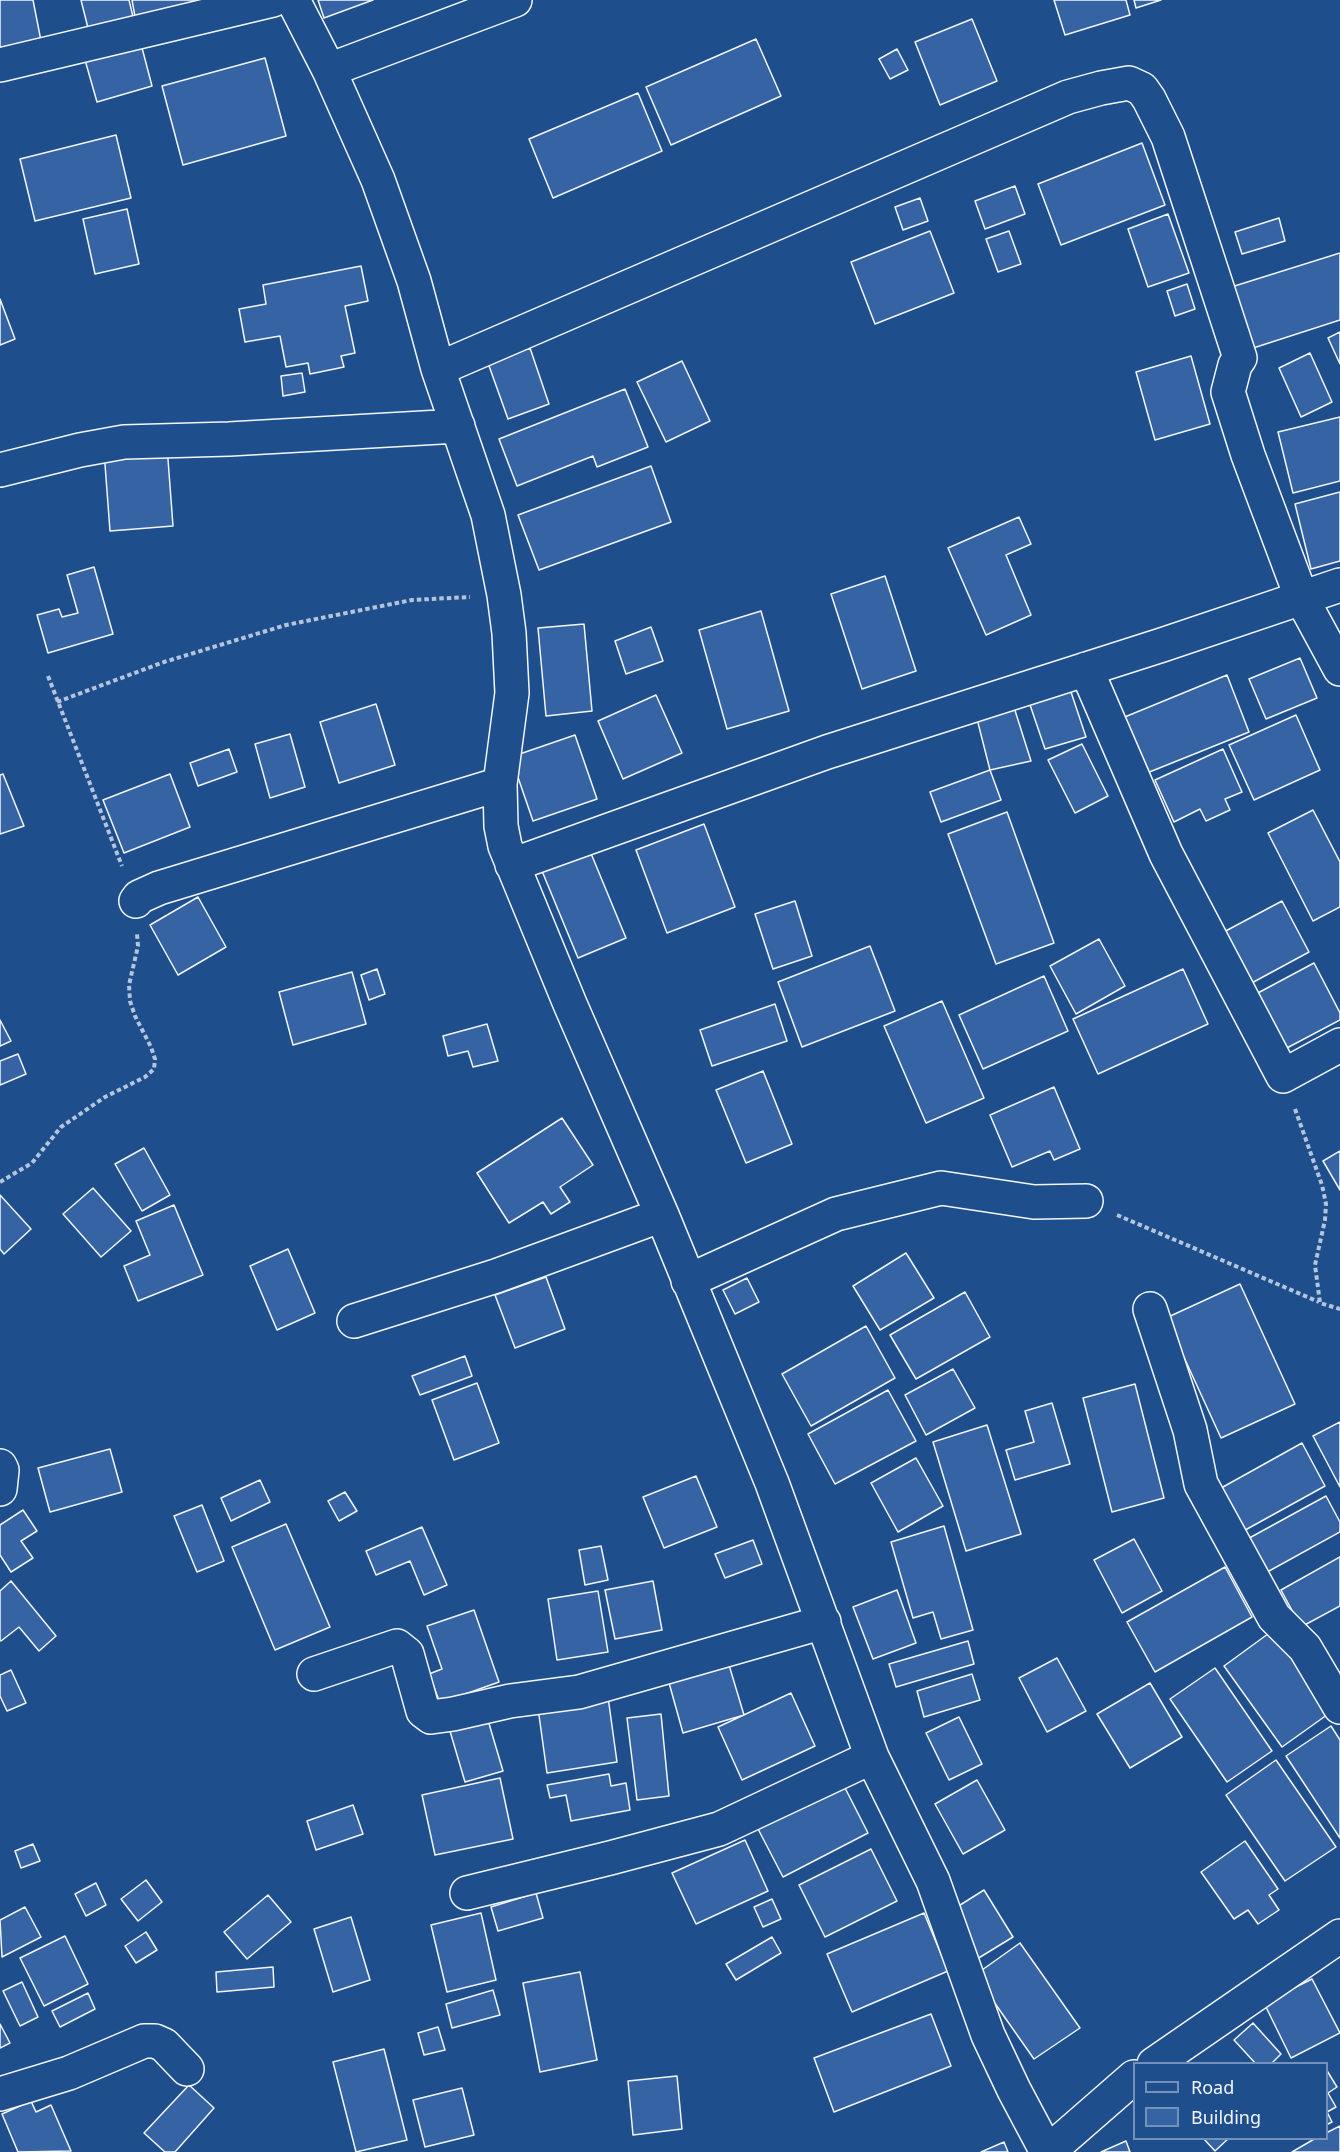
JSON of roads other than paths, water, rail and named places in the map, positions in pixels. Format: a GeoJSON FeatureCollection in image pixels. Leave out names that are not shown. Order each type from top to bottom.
{"type":"FeatureCollection","features":[{"type":"Feature","properties":{"kind":"street"},"geometry":{"type":"LineString","coordinates":[[0,65],[273,0]]}},
{"type":"Feature","properties":{"kind":"street"},"geometry":{"type":"LineString","coordinates":[[293,0],[329,70],[378,180],[414,282],[438,369],[488,515],[509,633],[512,693],[500,784],[501,826],[505,846],[570,1004],[662,1215],[772,1483],[872,1757],[933,1881],[988,2035],[1014,2090],[1048,2152],[1133,2078]]}},
{"type":"Feature","properties":{"kind":"street"},"geometry":{"type":"LineString","coordinates":[[329,70],[515,0]]}},
{"type":"Feature","properties":{"kind":"street"},"geometry":{"type":"LineString","coordinates":[[438,369],[1068,97],[1129,83],[1142,89],[1168,137],[1240,358],[1235,365],[1228,392],[1266,505],[1302,599],[1340,669]]}},
{"type":"Feature","properties":{"kind":"street"},"geometry":{"type":"LineString","coordinates":[[0,471],[80,450],[124,442],[229,439],[458,426]]}},
{"type":"Feature","properties":{"kind":"street"},"geometry":{"type":"LineString","coordinates":[[512,865],[827,752],[1340,585]]}},
{"type":"Feature","properties":{"kind":"street"},"geometry":{"type":"LineString","coordinates":[[1086,669],[1166,854],[1283,1076],[1340,1045]]}},
{"type":"Feature","properties":{"kind":"street"},"geometry":{"type":"LineString","coordinates":[[136,901],[139,897],[159,888],[500,784]]}},
{"type":"Feature","properties":{"kind":"street"},"geometry":{"type":"LineString","coordinates":[[688,1281],[836,1214],[941,1188],[1034,1202],[1086,1201]]}},
{"type":"Feature","properties":{"kind":"street"},"geometry":{"type":"LineString","coordinates":[[354,1321],[496,1276],[662,1215]]}},
{"type":"Feature","properties":{"kind":"street"},"geometry":{"type":"LineString","coordinates":[[1150,1309],[1190,1430],[1201,1484],[1274,1617],[1305,1648],[1340,1707]]}},
{"type":"Feature","properties":{"kind":"street"},"geometry":{"type":"LineString","coordinates":[[0,1466],[2,1470],[0,1489]]}},
{"type":"Feature","properties":{"kind":"street"},"geometry":{"type":"LineString","coordinates":[[314,1674],[397,1646],[407,1654],[423,1711],[431,1717],[441,1716],[510,1701],[579,1692],[824,1622]]}},
{"type":"Feature","properties":{"kind":"street"},"geometry":{"type":"LineString","coordinates":[[466,1893],[719,1829],[872,1757]]}},
{"type":"Feature","properties":{"kind":"street"},"geometry":{"type":"LineString","coordinates":[[1157,2062],[1340,1936]]}},
{"type":"Feature","properties":{"kind":"street"},"geometry":{"type":"LineString","coordinates":[[0,2094],[69,2073],[144,2041],[155,2041],[164,2045],[186,2069]]}}]}
